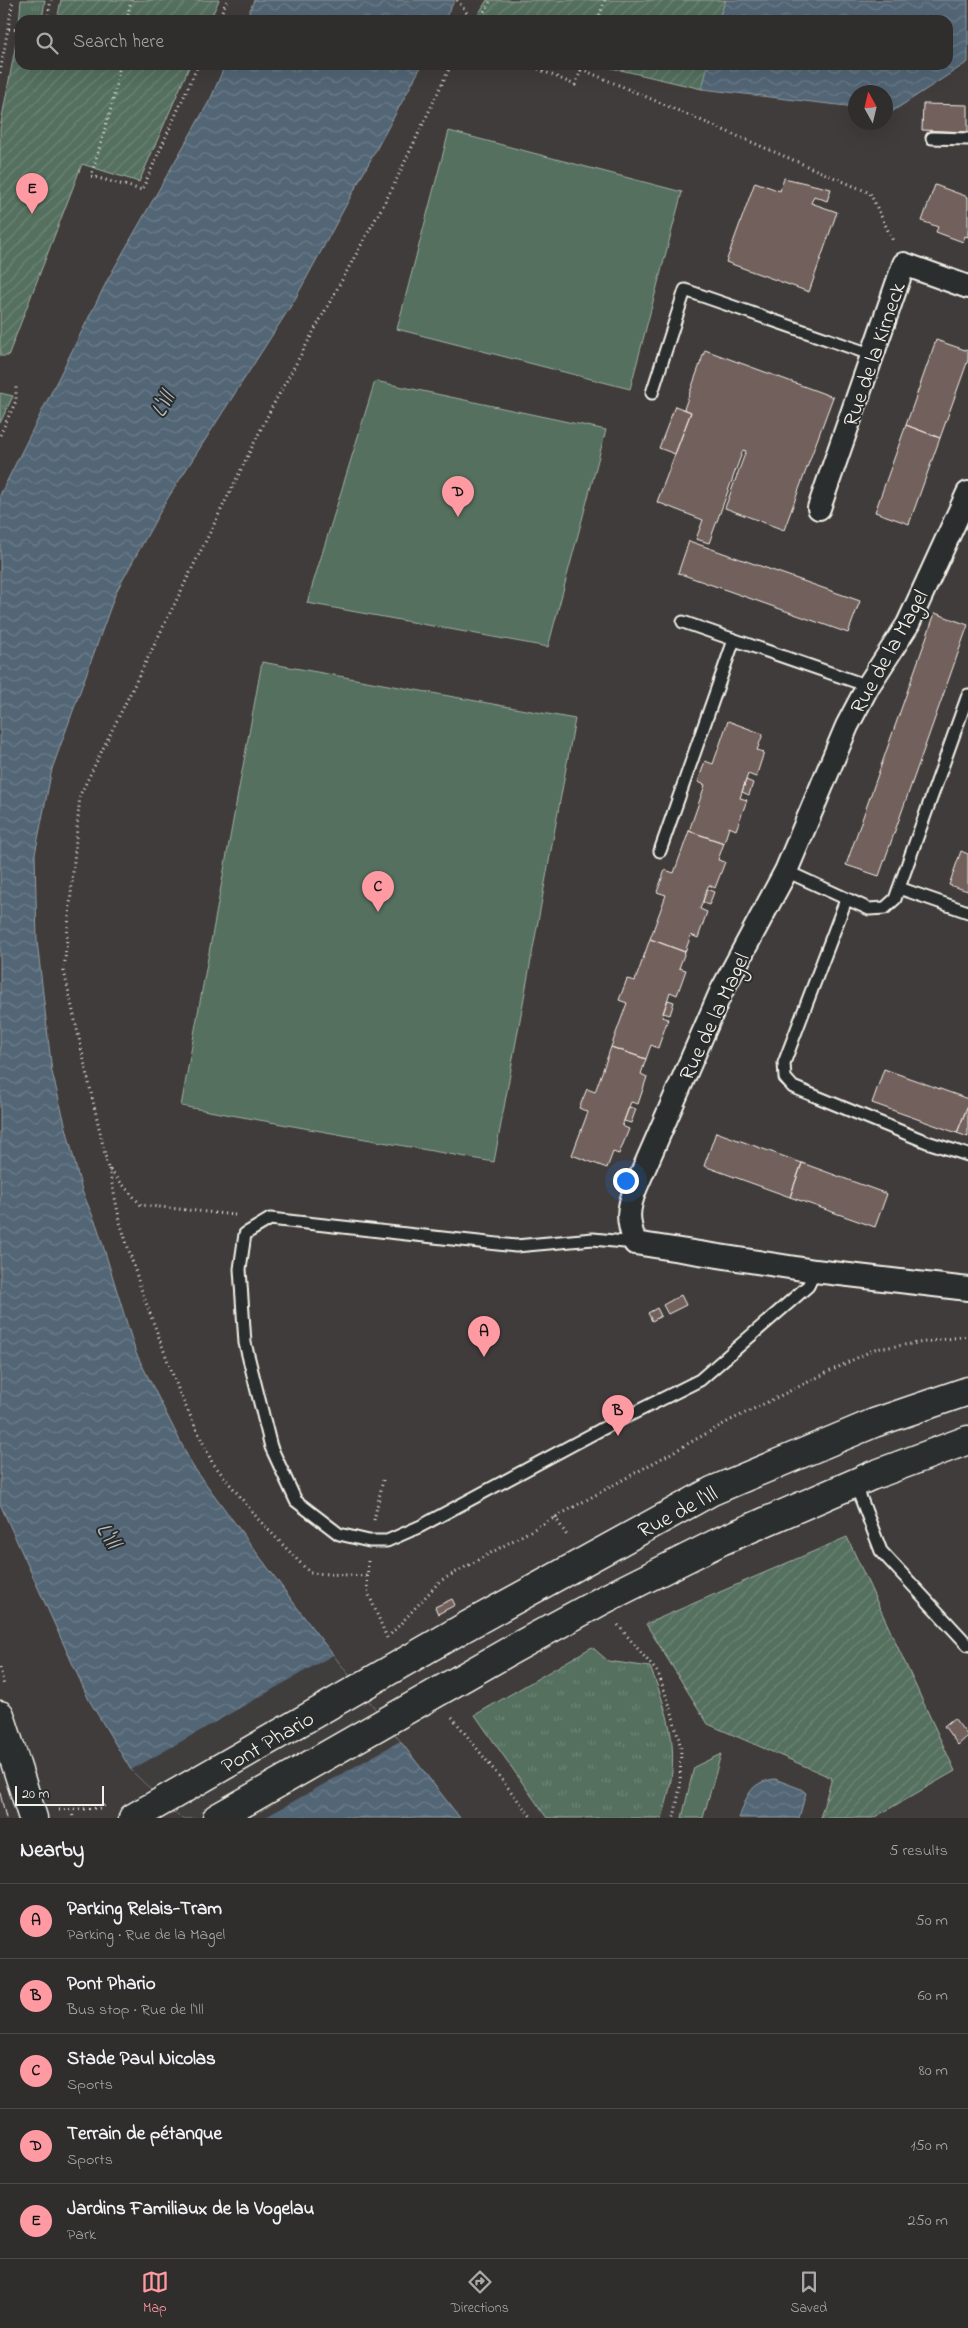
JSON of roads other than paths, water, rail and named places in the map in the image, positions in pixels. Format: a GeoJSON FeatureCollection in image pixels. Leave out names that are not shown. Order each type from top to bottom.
{"type":"FeatureCollection","features":[{"type":"Feature","properties":{"kind":"main road","name":"Rue de l'Ill"},"geometry":{"type":"LineString","coordinates":[[401,1664],[584,1560],[712,1492],[874,1423],[968,1391]]}},
{"type":"Feature","properties":{"kind":"main road","name":"Rue de l'Ill"},"geometry":{"type":"LineString","coordinates":[[431,1695],[603,1600],[721,1541],[855,1483],[968,1440]]}},
{"type":"Feature","properties":{"kind":"main road","name":"Pont Phario"},"geometry":{"type":"LineString","coordinates":[[134,1818],[401,1664]]}},
{"type":"Feature","properties":{"kind":"main road","name":"Pont Phario"},"geometry":{"type":"LineString","coordinates":[[217,1818],[431,1695]]}},
{"type":"Feature","properties":{"kind":"main road"},"geometry":{"type":"LineString","coordinates":[[0,1715],[33,1818]]}},
{"type":"Feature","properties":{"kind":"street","name":"Rue de la Kirneck"},"geometry":{"type":"LineString","coordinates":[[819,508],[904,264],[968,287]]}},
{"type":"Feature","properties":{"kind":"street","name":"Rue de la Magel"},"geometry":{"type":"LineString","coordinates":[[635,1243],[628,1222],[631,1201],[721,992],[786,871],[847,726],[868,686],[889,658],[908,624],[968,493]]}},
{"type":"Feature","properties":{"kind":"street"},"geometry":{"type":"LineString","coordinates":[[635,1243],[815,1271],[968,1289]]}},
{"type":"Feature","properties":{"kind":"lane"},"geometry":{"type":"LineString","coordinates":[[932,138],[968,139]]}},
{"type":"Feature","properties":{"kind":"lane"},"geometry":{"type":"LineString","coordinates":[[652,393],[685,290],[873,355]]}},
{"type":"Feature","properties":{"kind":"lane"},"geometry":{"type":"LineString","coordinates":[[683,622],[868,686]]}},
{"type":"Feature","properties":{"kind":"lane"},"geometry":{"type":"LineString","coordinates":[[660,851],[734,640]]}},
{"type":"Feature","properties":{"kind":"lane"},"geometry":{"type":"LineString","coordinates":[[786,871],[869,909],[885,908],[895,899],[962,728],[968,695]]}},
{"type":"Feature","properties":{"kind":"lane"},"geometry":{"type":"LineString","coordinates":[[899,888],[968,912]]}},
{"type":"Feature","properties":{"kind":"lane"},"geometry":{"type":"LineString","coordinates":[[846,900],[784,1063],[785,1078],[793,1088],[927,1142],[968,1155]]}},
{"type":"Feature","properties":{"kind":"lane"},"geometry":{"type":"LineString","coordinates":[[635,1243],[593,1239],[516,1246],[270,1219],[245,1234],[240,1269],[245,1343],[271,1448],[296,1501],[339,1534],[369,1541],[387,1541],[421,1526],[600,1430],[700,1380],[808,1286],[815,1271]]}},
{"type":"Feature","properties":{"kind":"lane"},"geometry":{"type":"LineString","coordinates":[[855,1483],[882,1550],[968,1645]]}},
{"type":"Feature","properties":{"kind":"water"},"geometry":{"type":"Polygon","coordinates":[[[254,0],[455,0],[447,15],[248,15],[254,0]]]}},
{"type":"Feature","properties":{"kind":"water"},"geometry":{"type":"Polygon","coordinates":[[[726,0],[968,0],[968,62],[893,111],[893,85],[848,85],[848,106],[702,89],[707,70],[953,70],[953,15],[720,15],[726,0]]]}},
{"type":"Feature","properties":{"kind":"water","name":"L'Ill"},"geometry":{"type":"Polygon","coordinates":[[[223,70],[419,70],[294,301],[166,501],[116,592],[52,769],[35,854],[37,941],[52,1072],[82,1191],[97,1226],[136,1353],[192,1465],[313,1629],[460,1818],[181,1818],[131,1770],[89,1700],[0,1504],[0,495],[108,279],[211,98],[223,70]]]}},
{"type":"Feature","properties":{"kind":"water"},"geometry":{"type":"Polygon","coordinates":[[[775,1779],[801,1789],[806,1793],[799,1818],[739,1818],[747,1797],[754,1787],[760,1783],[775,1779]]]}},
{"type":"Feature","properties":{"kind":"tram line"},"geometry":{"type":"LineString","coordinates":[[0,1793],[6,1818]]}},
{"type":"Feature","properties":{"kind":"place","name":"Jardins Familiaux de la Vogelau"},"geometry":{"type":"Point","coordinates":[32,214]}},
{"type":"Feature","properties":{"kind":"place","name":"Terrain de pétanque"},"geometry":{"type":"Point","coordinates":[458,517]}},
{"type":"Feature","properties":{"kind":"place","name":"Stade Paul Nicolas"},"geometry":{"type":"Point","coordinates":[378,912]}},
{"type":"Feature","properties":{"kind":"place","name":"Parking Relais-Tram"},"geometry":{"type":"Point","coordinates":[484,1357]}},
{"type":"Feature","properties":{"kind":"place","name":"Pont Phario"},"geometry":{"type":"Point","coordinates":[618,1436]}}]}
